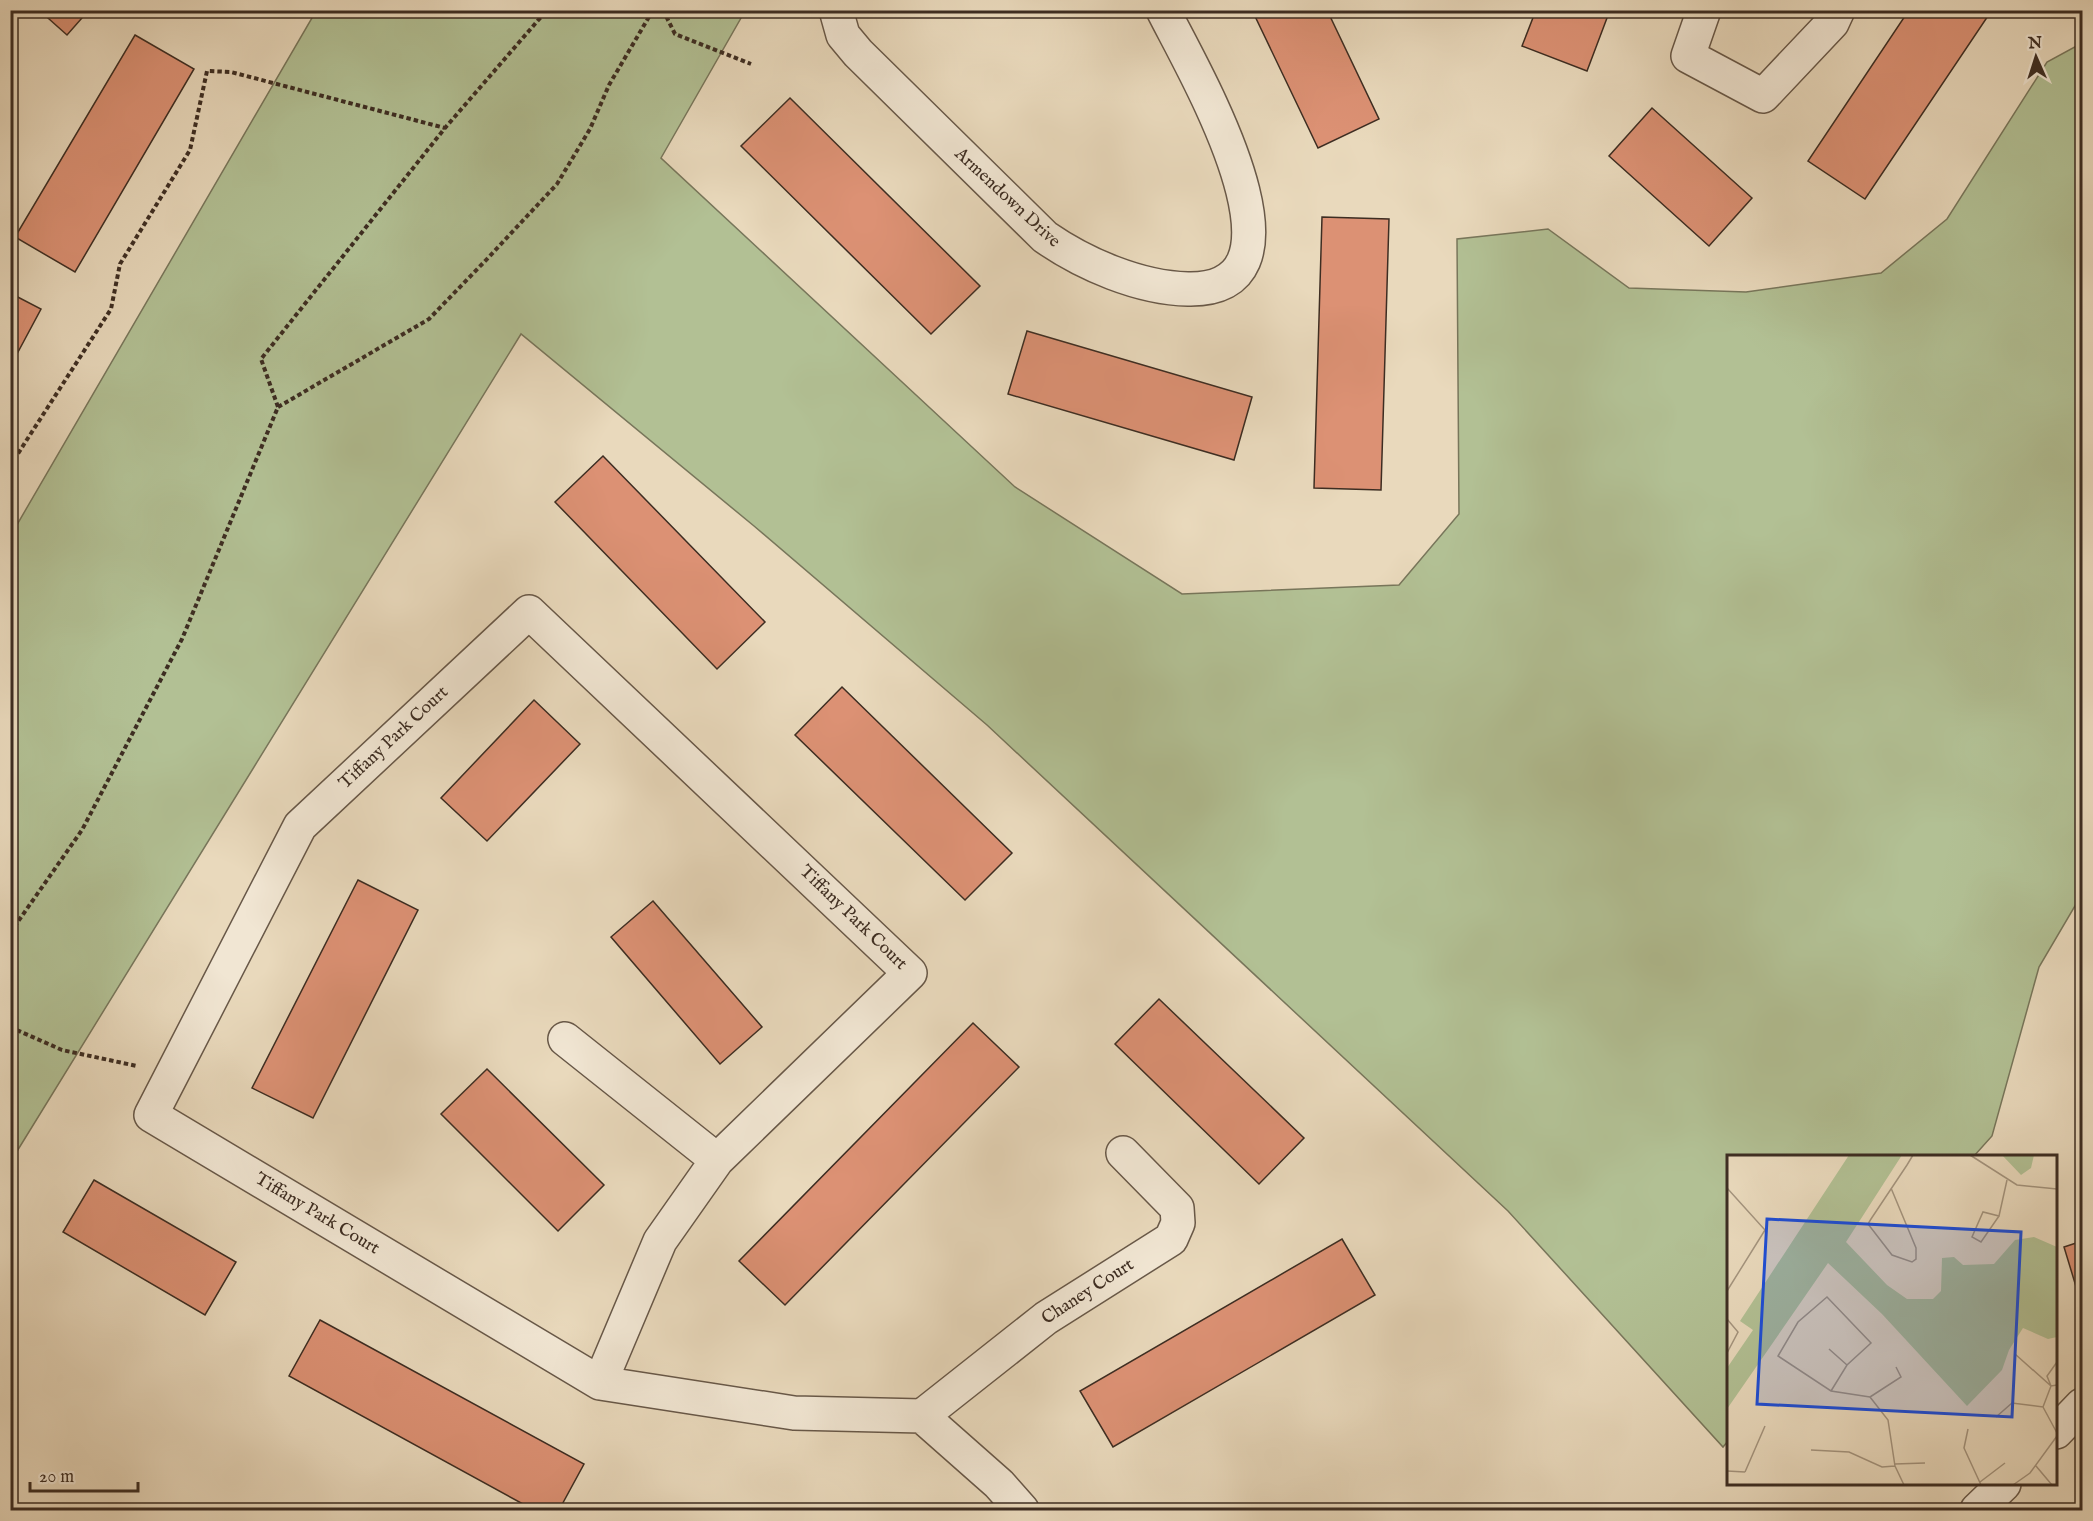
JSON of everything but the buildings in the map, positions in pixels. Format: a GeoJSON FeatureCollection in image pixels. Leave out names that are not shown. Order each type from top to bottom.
{"type":"FeatureCollection","features":[{"type":"Feature","properties":{"kind":"street","name":"Armendown Drive"},"geometry":{"type":"LineString","coordinates":[[840,23],[858,53],[1045,237],[1072,256],[1119,274],[1183,289],[1208,290],[1232,279],[1243,260],[1248,232],[1246,198],[1227,141],[1163,10]]}},
{"type":"Feature","properties":{"kind":"street"},"geometry":{"type":"LineString","coordinates":[[1704,10],[1688,56],[1763,96],[1832,23],[1838,10]]}},
{"type":"Feature","properties":{"kind":"street","name":"Tiffany Park Court"},"geometry":{"type":"LineString","coordinates":[[600,1383],[660,1241],[717,1160],[910,973],[529,612],[300,826],[151,1114],[600,1383],[794,1413],[922,1416]]}},
{"type":"Feature","properties":{"kind":"street"},"geometry":{"type":"LineString","coordinates":[[565,1039],[717,1160]]}},
{"type":"Feature","properties":{"kind":"street","name":"Chaney Court"},"geometry":{"type":"LineString","coordinates":[[922,1416],[1046,1318],[1171,1239],[1178,1223],[1178,1208],[1123,1153]]}},
{"type":"Feature","properties":{"kind":"street"},"geometry":{"type":"LineString","coordinates":[[2057,1430],[2082,1405]]}},
{"type":"Feature","properties":{"kind":"street"},"geometry":{"type":"LineString","coordinates":[[922,1416],[999,1484],[1022,1510]]}},
{"type":"Feature","properties":{"kind":"street"},"geometry":{"type":"LineString","coordinates":[[1977,1510],[2003,1485]]}},
{"type":"Feature","properties":{"kind":"path"},"geometry":{"type":"LineString","coordinates":[[278,407],[261,359],[445,128],[547,10]]}},
{"type":"Feature","properties":{"kind":"path"},"geometry":{"type":"LineString","coordinates":[[10,933],[82,830],[182,639],[278,407],[429,319],[488,258],[557,184],[590,129],[609,85],[653,10]]}},
{"type":"Feature","properties":{"kind":"path"},"geometry":{"type":"LineString","coordinates":[[663,10],[675,34],[751,64]]}},
{"type":"Feature","properties":{"kind":"path"},"geometry":{"type":"LineString","coordinates":[[10,466],[111,309],[120,264],[190,150],[207,71],[231,72],[445,128]]}},
{"type":"Feature","properties":{"kind":"path"},"geometry":{"type":"LineString","coordinates":[[10,1027],[62,1050],[172,1073]]}},
{"type":"Feature","properties":{"kind":"green space"},"geometry":{"type":"Polygon","coordinates":[[[316,11],[745,11],[661,158],[1015,487],[1182,594],[1399,585],[1459,514],[1457,239],[1548,229],[1629,288],[1746,292],[1881,273],[1947,219],[2047,62],[2082,43],[2082,894],[2039,967],[1992,1136],[1975,1155],[1727,1155],[1727,1442],[1723,1447],[1508,1211],[987,725],[754,526],[521,334],[11,1161],[11,535],[316,11]]]}}]}
